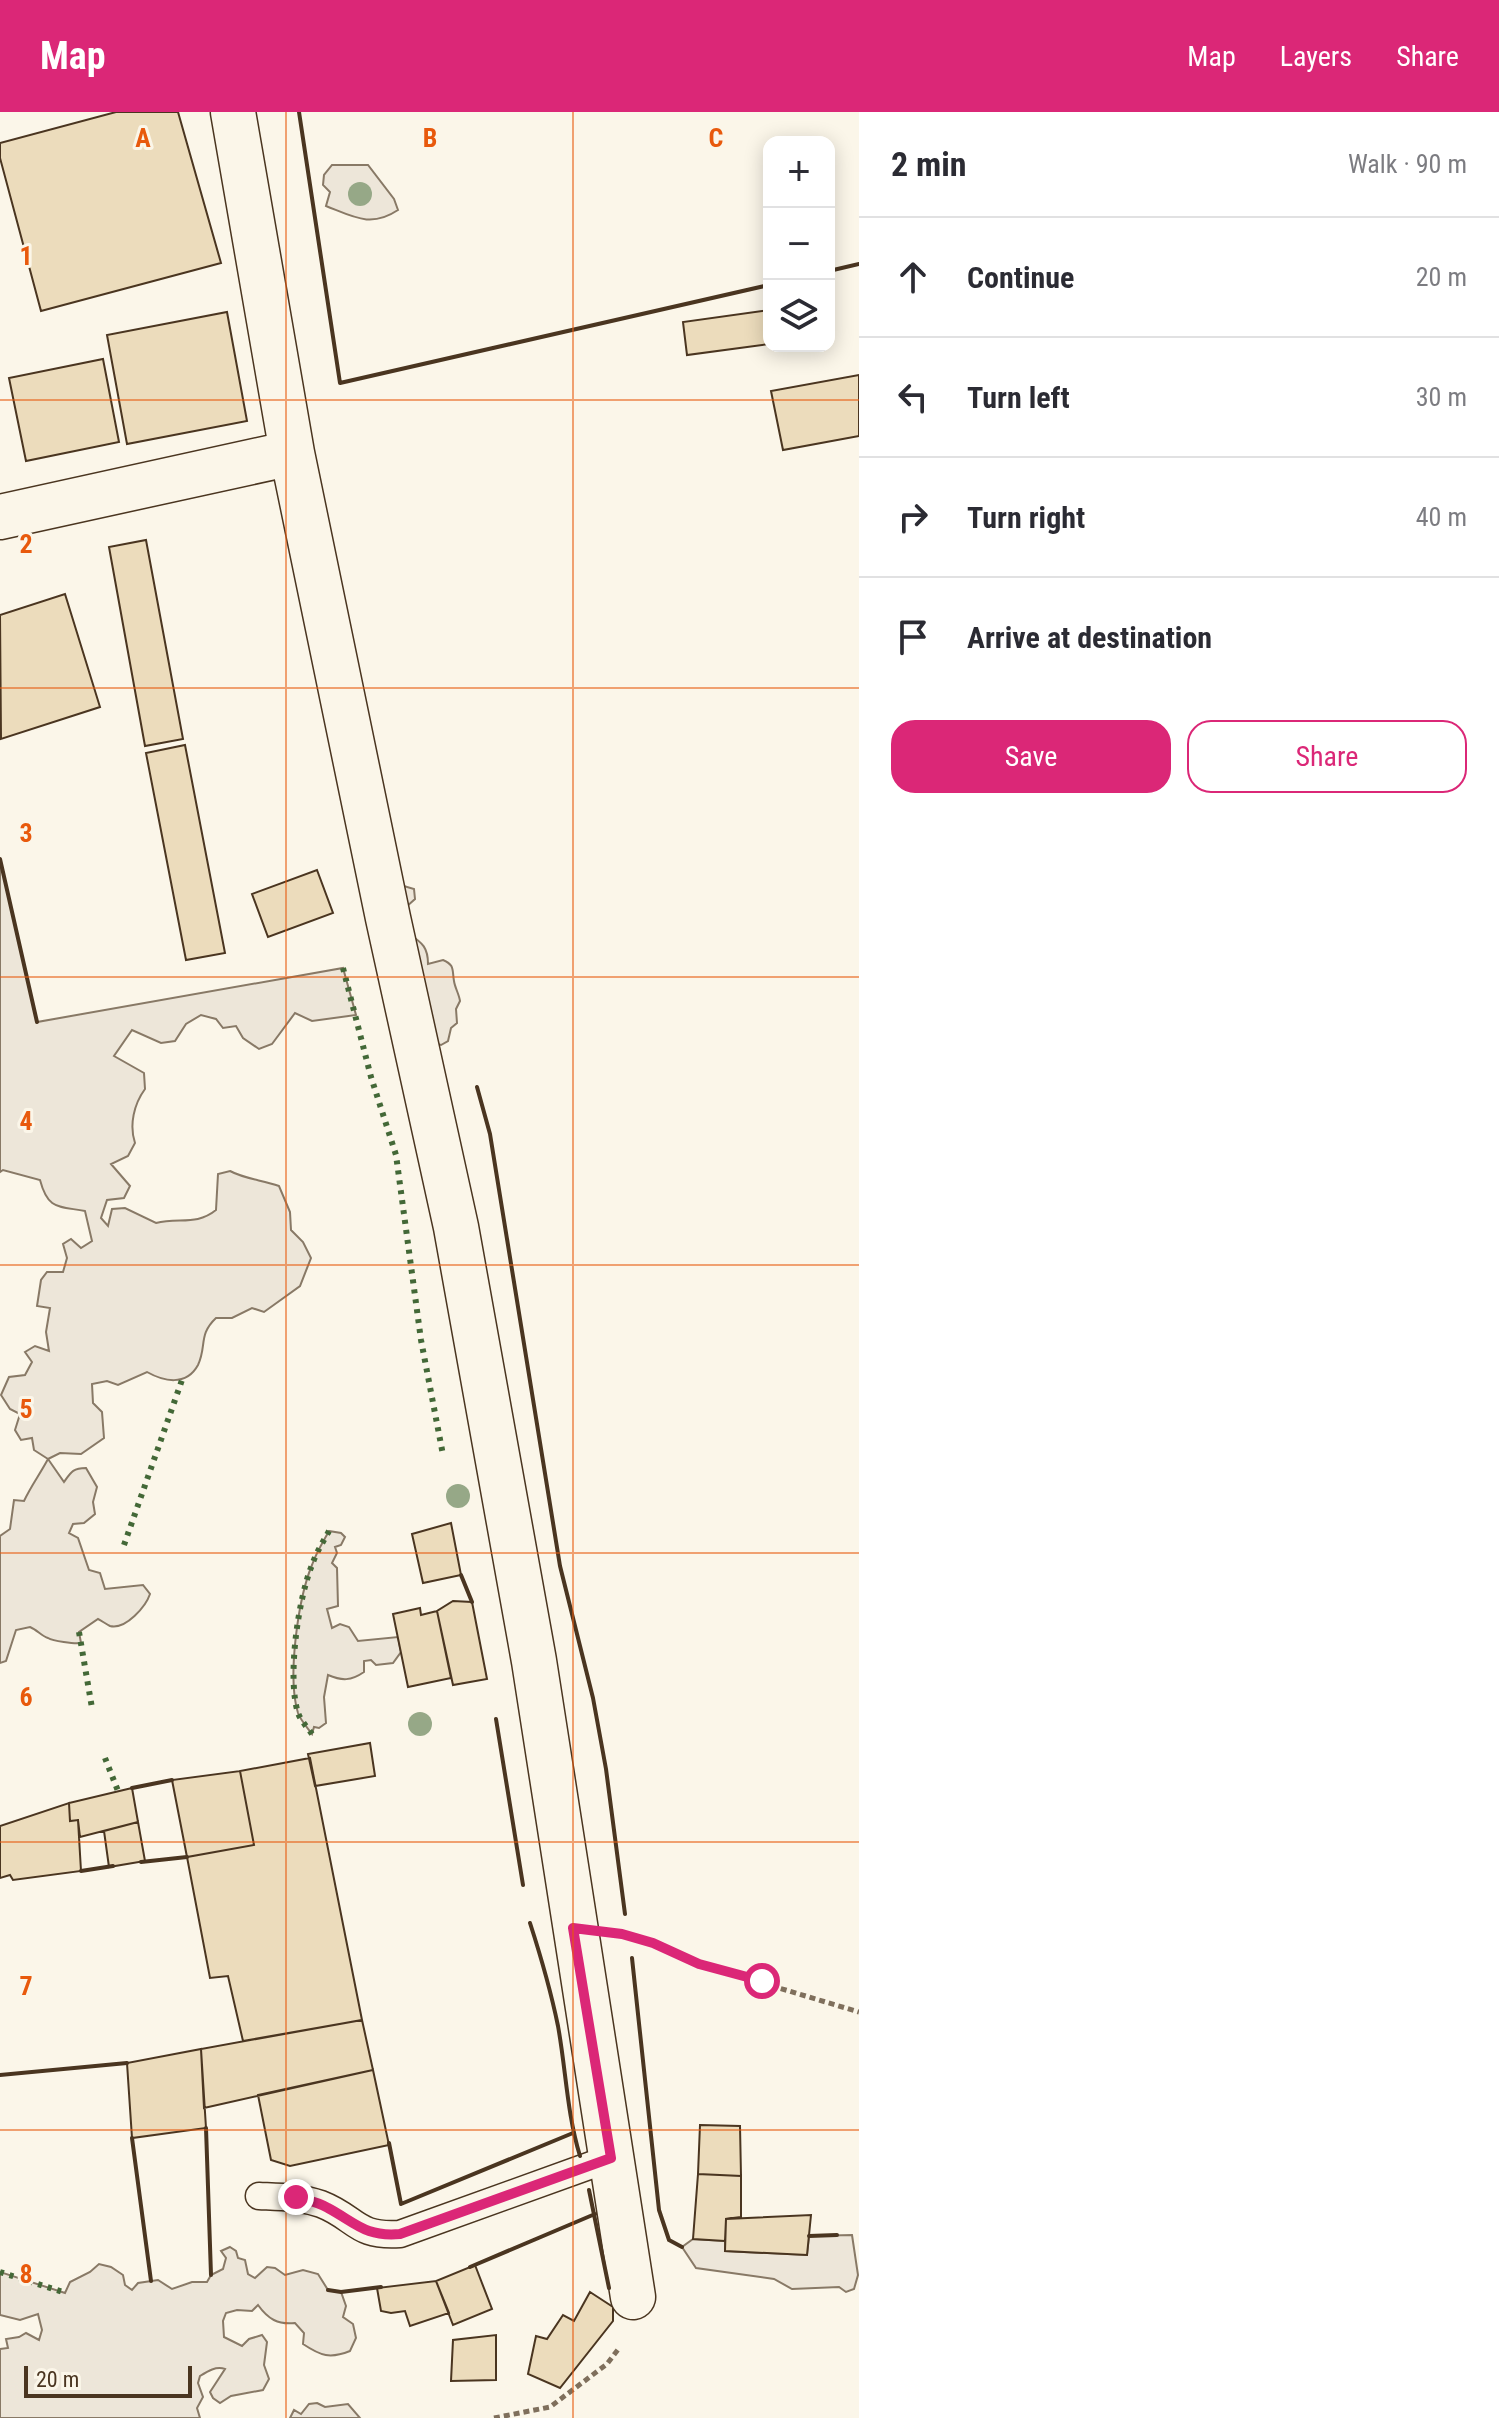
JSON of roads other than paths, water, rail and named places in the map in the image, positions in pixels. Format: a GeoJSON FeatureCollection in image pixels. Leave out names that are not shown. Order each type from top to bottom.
{"type":"FeatureCollection","features":[{"type":"Feature","properties":{"kind":"street"},"geometry":{"type":"LineString","coordinates":[[233,112],[292,453],[388,918],[456,1227],[534,1661],[573,1928],[633,2297]]}},
{"type":"Feature","properties":{"kind":"street"},"geometry":{"type":"LineString","coordinates":[[0,517],[292,453]]}},
{"type":"Feature","properties":{"kind":"lane"},"geometry":{"type":"LineString","coordinates":[[259,2196],[296,2197],[324,2205],[363,2231],[381,2235],[400,2234],[611,2158]]}}]}
